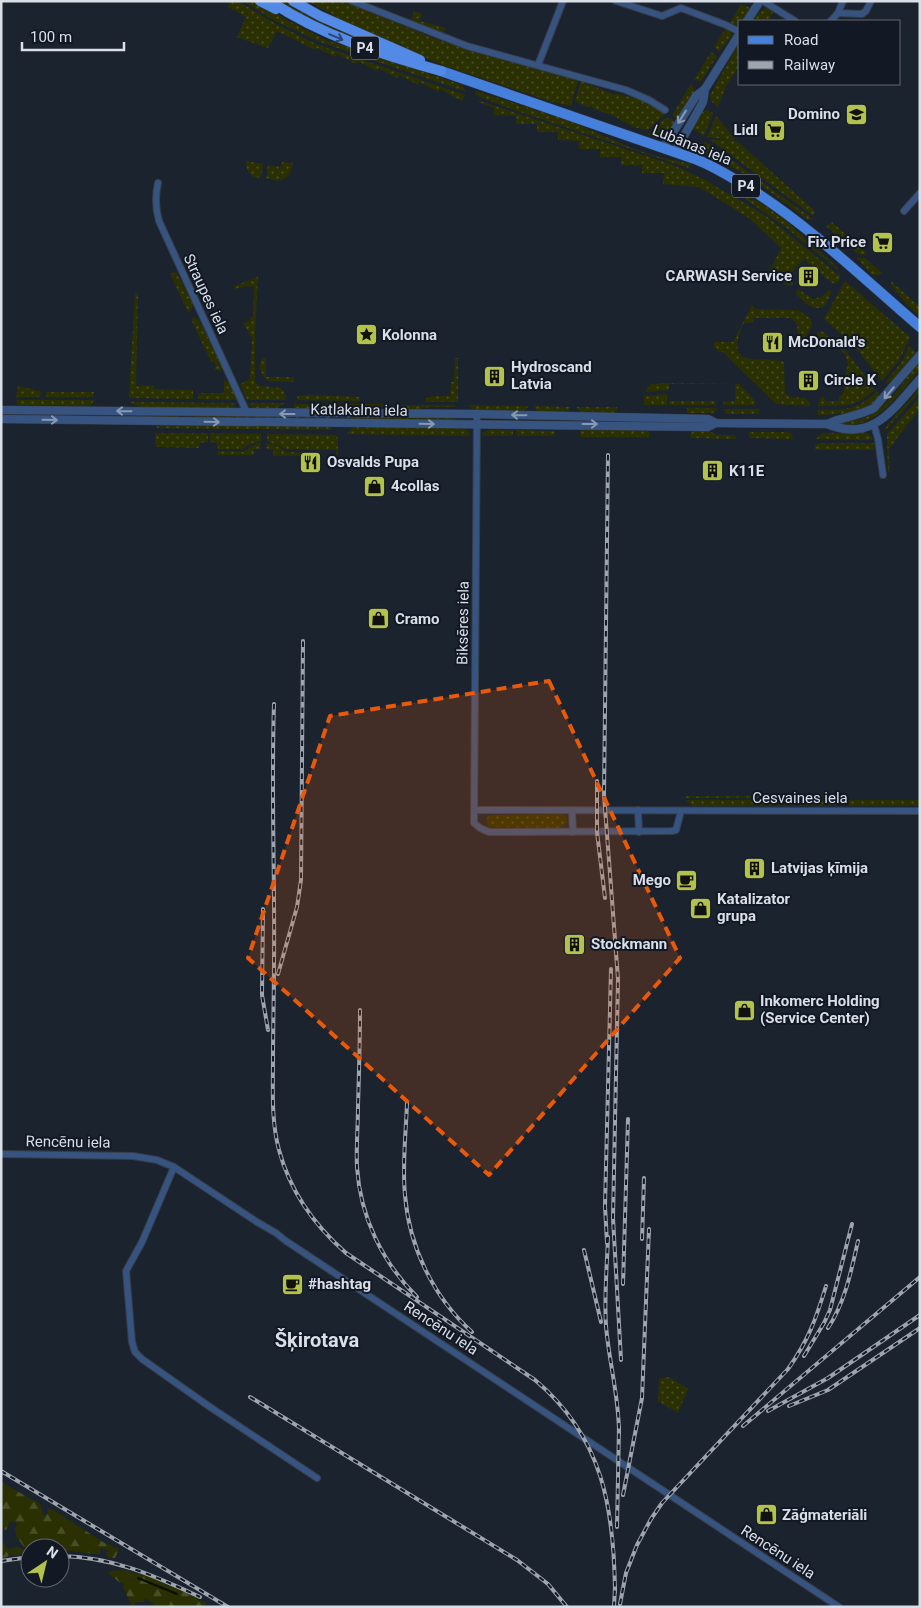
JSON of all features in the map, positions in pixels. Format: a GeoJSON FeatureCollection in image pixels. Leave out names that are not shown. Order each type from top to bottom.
{"type":"FeatureCollection","features":[{"type":"Feature","properties":{"kind":"highway"},"geometry":{"type":"LineString","coordinates":[[260,1],[293,16]]}},
{"type":"Feature","properties":{"kind":"highway","name":"Lubānas iela"},"geometry":{"type":"LineString","coordinates":[[270,1],[293,16],[345,40],[441,71]]}},
{"type":"Feature","properties":{"kind":"highway","name":"Lubānas iela"},"geometry":{"type":"LineString","coordinates":[[293,1],[320,16],[441,71]]}},
{"type":"Feature","properties":{"kind":"highway"},"geometry":{"type":"LineString","coordinates":[[300,1],[320,16]]}},
{"type":"Feature","properties":{"kind":"main road","name":"Lubānas iela"},"geometry":{"type":"LineString","coordinates":[[441,71],[676,152],[722,172],[768,200],[833,250],[920,327]]}},
{"type":"Feature","properties":{"kind":"street","name":"Lubānas iela"},"geometry":{"type":"LineString","coordinates":[[352,1],[467,46],[626,90],[649,100],[665,110]]}},
{"type":"Feature","properties":{"kind":"street"},"geometry":{"type":"LineString","coordinates":[[538,65],[563,1]]}},
{"type":"Feature","properties":{"kind":"street"},"geometry":{"type":"LineString","coordinates":[[616,1],[662,16],[681,8],[726,24],[738,31]]}},
{"type":"Feature","properties":{"kind":"street"},"geometry":{"type":"LineString","coordinates":[[748,20],[761,1],[793,20]]}},
{"type":"Feature","properties":{"kind":"street"},"geometry":{"type":"LineString","coordinates":[[832,20],[843,1]]}},
{"type":"Feature","properties":{"kind":"street"},"geometry":{"type":"LineString","coordinates":[[838,12],[862,14],[866,11],[870,1]]}},
{"type":"Feature","properties":{"kind":"street"},"geometry":{"type":"LineString","coordinates":[[663,148],[696,96],[705,89],[738,35]]}},
{"type":"Feature","properties":{"kind":"street"},"geometry":{"type":"LineString","coordinates":[[676,152],[703,102],[705,89]]}},
{"type":"Feature","properties":{"kind":"street","name":"Straupes iela"},"geometry":{"type":"LineString","coordinates":[[158,183],[156,210],[159,221],[247,413]]}},
{"type":"Feature","properties":{"kind":"street"},"geometry":{"type":"LineString","coordinates":[[904,211],[920,193]]}},
{"type":"Feature","properties":{"kind":"street","name":"Katlakalna iela"},"geometry":{"type":"LineString","coordinates":[[827,424],[838,418],[854,417],[874,408],[920,355]]}},
{"type":"Feature","properties":{"kind":"street"},"geometry":{"type":"LineString","coordinates":[[883,476],[880,448],[874,426],[889,414],[920,379]]}},
{"type":"Feature","properties":{"kind":"street","name":"Katlakalna iela"},"geometry":{"type":"LineString","coordinates":[[1,410],[477,414],[708,419],[716,423]]}},
{"type":"Feature","properties":{"kind":"street"},"geometry":{"type":"LineString","coordinates":[[187,412],[187,422]]}},
{"type":"Feature","properties":{"kind":"street","name":"Biksēres iela"},"geometry":{"type":"LineString","coordinates":[[477,414],[474,823],[489,832],[573,832]]}},
{"type":"Feature","properties":{"kind":"street","name":"Katlakalna iela"},"geometry":{"type":"LineString","coordinates":[[1,419],[477,425],[607,424],[708,426],[716,423],[827,424],[839,429],[874,426]]}},
{"type":"Feature","properties":{"kind":"street","name":"Cesvaines iela"},"geometry":{"type":"LineString","coordinates":[[474,810],[920,811]]}},
{"type":"Feature","properties":{"kind":"street"},"geometry":{"type":"LineString","coordinates":[[638,810],[639,832]]}},
{"type":"Feature","properties":{"kind":"street"},"geometry":{"type":"LineString","coordinates":[[572,811],[573,832],[676,830],[681,811]]}},
{"type":"Feature","properties":{"kind":"street","name":"Rencēnu iela"},"geometry":{"type":"LineString","coordinates":[[1,1154],[133,1156],[157,1160],[174,1168],[257,1222],[276,1232],[286,1241],[839,1607]]}},
{"type":"Feature","properties":{"kind":"street"},"geometry":{"type":"LineString","coordinates":[[174,1168],[142,1242],[126,1272],[132,1342],[135,1352],[142,1359],[210,1407],[317,1478]]}},
{"type":"Feature","properties":{"kind":"highlighted area"},"geometry":{"type":"Polygon","coordinates":[[[549,681],[680,958],[489,1175],[248,958],[330,716],[549,681]]]}},
{"type":"Feature","properties":{"kind":"green space"},"geometry":{"type":"Polygon","coordinates":[[[224,1],[238,1],[274,23],[316,44],[465,95],[462,101],[440,89],[438,92],[420,82],[418,85],[399,75],[397,78],[378,68],[377,71],[358,61],[356,64],[337,54],[335,57],[317,48],[315,50],[277,31],[268,48],[237,37],[246,17],[228,7],[229,4],[224,1]]]}},
{"type":"Feature","properties":{"kind":"green space"},"geometry":{"type":"Polygon","coordinates":[[[243,1],[256,1],[283,18],[328,41],[462,85],[466,92],[320,42],[275,21],[243,1]]]}},
{"type":"Feature","properties":{"kind":"green space"},"geometry":{"type":"Polygon","coordinates":[[[278,1],[284,1],[297,9],[378,45],[377,47],[319,24],[278,1]]]}},
{"type":"Feature","properties":{"kind":"green space"},"geometry":{"type":"Polygon","coordinates":[[[308,1],[342,1],[433,38],[578,80],[571,106],[552,102],[440,64],[351,25],[308,1]]]}},
{"type":"Feature","properties":{"kind":"green space"},"geometry":{"type":"Polygon","coordinates":[[[741,4],[750,8],[743,20],[738,20],[738,25],[730,23],[741,4]]]}},
{"type":"Feature","properties":{"kind":"green space"},"geometry":{"type":"Polygon","coordinates":[[[766,8],[773,12],[769,20],[754,20],[759,12],[766,8]]]}},
{"type":"Feature","properties":{"kind":"green space"},"geometry":{"type":"Polygon","coordinates":[[[414,11],[422,14],[420,21],[446,28],[441,32],[411,21],[414,11]]]}},
{"type":"Feature","properties":{"kind":"green space"},"geometry":{"type":"Polygon","coordinates":[[[726,28],[730,30],[732,35],[719,52],[714,47],[726,28]]]}},
{"type":"Feature","properties":{"kind":"green space"},"geometry":{"type":"Polygon","coordinates":[[[738,46],[738,68],[726,86],[718,107],[711,101],[710,95],[738,46]]]}},
{"type":"Feature","properties":{"kind":"green space"},"geometry":{"type":"Polygon","coordinates":[[[711,52],[717,56],[701,81],[694,80],[711,52]]]}},
{"type":"Feature","properties":{"kind":"green space"},"geometry":{"type":"Polygon","coordinates":[[[581,81],[615,95],[616,93],[649,103],[664,115],[648,130],[633,127],[614,116],[592,108],[592,106],[587,107],[575,101],[581,81]]]}},
{"type":"Feature","properties":{"kind":"green space"},"geometry":{"type":"Polygon","coordinates":[[[691,84],[695,90],[677,119],[673,114],[691,84]]]}},
{"type":"Feature","properties":{"kind":"green space"},"geometry":{"type":"Polygon","coordinates":[[[476,91],[567,120],[634,149],[691,164],[688,168],[514,110],[475,95],[476,91]]]}},
{"type":"Feature","properties":{"kind":"green space"},"geometry":{"type":"Polygon","coordinates":[[[480,101],[673,165],[703,179],[766,216],[840,276],[839,281],[835,284],[832,283],[804,259],[787,277],[793,283],[792,286],[788,286],[770,270],[781,248],[749,218],[699,187],[663,184],[664,173],[642,173],[642,165],[621,165],[621,157],[600,157],[600,149],[579,149],[579,141],[558,140],[558,132],[537,132],[537,124],[516,124],[516,116],[494,115],[494,108],[480,101]]]}},
{"type":"Feature","properties":{"kind":"green space"},"geometry":{"type":"Polygon","coordinates":[[[707,110],[713,113],[704,136],[693,129],[701,113],[707,110]]]}},
{"type":"Feature","properties":{"kind":"green space"},"geometry":{"type":"Polygon","coordinates":[[[716,116],[735,139],[707,137],[716,116]]]}},
{"type":"Feature","properties":{"kind":"green space"},"geometry":{"type":"Polygon","coordinates":[[[668,118],[675,121],[667,131],[656,136],[647,135],[664,119],[668,118]]]}},
{"type":"Feature","properties":{"kind":"green space"},"geometry":{"type":"Polygon","coordinates":[[[709,139],[737,141],[814,210],[815,214],[812,215],[709,139]]]}},
{"type":"Feature","properties":{"kind":"green space"},"geometry":{"type":"Polygon","coordinates":[[[705,141],[813,219],[808,220],[747,175],[701,151],[705,141]]]}},
{"type":"Feature","properties":{"kind":"green space"},"geometry":{"type":"Polygon","coordinates":[[[246,161],[263,164],[261,178],[254,177],[250,173],[246,161]]]}},
{"type":"Feature","properties":{"kind":"green space"},"geometry":{"type":"Polygon","coordinates":[[[282,162],[293,163],[290,173],[284,179],[272,180],[266,178],[268,165],[281,167],[282,162]]]}},
{"type":"Feature","properties":{"kind":"green space"},"geometry":{"type":"Polygon","coordinates":[[[746,197],[758,201],[784,219],[836,266],[839,271],[784,226],[745,199],[746,197]]]}},
{"type":"Feature","properties":{"kind":"green space"},"geometry":{"type":"Polygon","coordinates":[[[832,222],[866,253],[865,255],[854,251],[855,249],[851,245],[849,246],[826,226],[832,222]]]}},
{"type":"Feature","properties":{"kind":"green space"},"geometry":{"type":"Polygon","coordinates":[[[857,258],[865,258],[882,273],[878,276],[871,274],[857,258]]]}},
{"type":"Feature","properties":{"kind":"green space"},"geometry":{"type":"Polygon","coordinates":[[[176,272],[193,304],[191,311],[188,312],[170,274],[176,272]]]}},
{"type":"Feature","properties":{"kind":"green space"},"geometry":{"type":"Polygon","coordinates":[[[258,277],[255,383],[260,386],[281,388],[286,395],[286,400],[247,400],[240,384],[250,379],[252,338],[243,323],[250,321],[250,317],[253,317],[254,287],[246,286],[235,289],[234,286],[258,277]]]}},
{"type":"Feature","properties":{"kind":"green space"},"geometry":{"type":"Polygon","coordinates":[[[845,281],[910,337],[900,359],[882,381],[855,347],[824,319],[845,281]]]}},
{"type":"Feature","properties":{"kind":"green space"},"geometry":{"type":"Polygon","coordinates":[[[891,281],[920,307],[920,316],[910,308],[891,285],[891,281]]]}},
{"type":"Feature","properties":{"kind":"green space"},"geometry":{"type":"Polygon","coordinates":[[[798,289],[813,299],[821,297],[829,290],[831,294],[824,307],[815,308],[796,294],[798,289]]]}},
{"type":"Feature","properties":{"kind":"green space"},"geometry":{"type":"Polygon","coordinates":[[[135,293],[138,293],[136,386],[154,385],[155,389],[193,390],[193,399],[129,398],[135,293]]]}},
{"type":"Feature","properties":{"kind":"green space"},"geometry":{"type":"Polygon","coordinates":[[[752,305],[755,309],[798,310],[811,319],[812,327],[805,337],[801,337],[798,335],[797,324],[791,318],[754,318],[753,322],[743,324],[738,339],[738,349],[741,355],[747,358],[784,362],[785,393],[790,397],[805,398],[810,403],[810,406],[776,404],[723,352],[719,352],[714,346],[714,342],[733,342],[752,305]]]}},
{"type":"Feature","properties":{"kind":"green space"},"geometry":{"type":"Polygon","coordinates":[[[194,317],[199,320],[223,368],[220,371],[214,369],[216,366],[214,361],[211,362],[191,319],[194,317]]]}},
{"type":"Feature","properties":{"kind":"green space"},"geometry":{"type":"Polygon","coordinates":[[[822,331],[847,352],[875,389],[862,400],[842,406],[817,406],[823,396],[826,401],[839,401],[839,396],[844,393],[848,365],[845,354],[828,337],[823,341],[816,337],[817,333],[822,331]]]}},
{"type":"Feature","properties":{"kind":"green space"},"geometry":{"type":"Polygon","coordinates":[[[909,346],[916,352],[892,382],[885,383],[903,360],[909,346]]]}},
{"type":"Feature","properties":{"kind":"green space"},"geometry":{"type":"Polygon","coordinates":[[[263,358],[266,358],[266,377],[294,377],[294,382],[269,381],[266,379],[260,367],[263,358]]]}},
{"type":"Feature","properties":{"kind":"green space"},"geometry":{"type":"Polygon","coordinates":[[[455,358],[458,358],[458,402],[426,402],[426,398],[430,396],[450,396],[451,382],[454,382],[455,358]]]}},
{"type":"Feature","properties":{"kind":"green space"},"geometry":{"type":"Polygon","coordinates":[[[920,360],[920,369],[894,400],[874,417],[850,425],[836,424],[866,417],[882,407],[920,360]]]}},
{"type":"Feature","properties":{"kind":"green space"},"geometry":{"type":"Polygon","coordinates":[[[224,380],[230,383],[237,400],[198,399],[199,393],[224,393],[224,380]]]}},
{"type":"Feature","properties":{"kind":"green space"},"geometry":{"type":"Polygon","coordinates":[[[669,383],[739,384],[756,402],[754,405],[723,405],[723,402],[735,401],[735,384],[669,384],[669,390],[645,392],[651,384],[669,383]]]}},
{"type":"Feature","properties":{"kind":"green space"},"geometry":{"type":"Polygon","coordinates":[[[18,386],[40,391],[40,397],[16,397],[18,386]]]}},
{"type":"Feature","properties":{"kind":"green space"},"geometry":{"type":"Polygon","coordinates":[[[920,388],[920,392],[883,433],[886,426],[920,388]]]}},
{"type":"Feature","properties":{"kind":"green space"},"geometry":{"type":"Polygon","coordinates":[[[878,390],[879,398],[866,407],[843,413],[818,415],[817,410],[843,409],[857,406],[878,390]]]}},
{"type":"Feature","properties":{"kind":"green space"},"geometry":{"type":"Polygon","coordinates":[[[46,392],[94,392],[94,397],[46,397],[46,392]]]}},
{"type":"Feature","properties":{"kind":"green space"},"geometry":{"type":"Polygon","coordinates":[[[667,394],[667,405],[644,405],[644,396],[667,394]]]}},
{"type":"Feature","properties":{"kind":"green space"},"geometry":{"type":"Polygon","coordinates":[[[297,396],[360,397],[360,401],[298,400],[297,396]]]}},
{"type":"Feature","properties":{"kind":"green space"},"geometry":{"type":"Polygon","coordinates":[[[920,397],[920,408],[889,449],[890,472],[888,473],[887,434],[920,397]]]}},
{"type":"Feature","properties":{"kind":"green space"},"geometry":{"type":"Polygon","coordinates":[[[16,400],[94,401],[90,406],[18,405],[16,400]]]}},
{"type":"Feature","properties":{"kind":"green space"},"geometry":{"type":"Polygon","coordinates":[[[669,401],[716,401],[716,405],[669,405],[669,401]]]}},
{"type":"Feature","properties":{"kind":"green space"},"geometry":{"type":"Polygon","coordinates":[[[130,402],[237,403],[233,408],[229,408],[140,407],[130,402]]]}},
{"type":"Feature","properties":{"kind":"green space"},"geometry":{"type":"Polygon","coordinates":[[[247,403],[285,403],[277,408],[260,410],[247,403]]]}},
{"type":"Feature","properties":{"kind":"green space"},"geometry":{"type":"Polygon","coordinates":[[[294,404],[384,404],[378,410],[297,409],[294,408],[294,404]]]}},
{"type":"Feature","properties":{"kind":"green space"},"geometry":{"type":"Polygon","coordinates":[[[392,405],[456,405],[454,407],[429,407],[409,411],[397,410],[392,405]]]}},
{"type":"Feature","properties":{"kind":"green space"},"geometry":{"type":"Polygon","coordinates":[[[468,405],[528,407],[523,412],[473,410],[468,405]]]}},
{"type":"Feature","properties":{"kind":"green space"},"geometry":{"type":"Polygon","coordinates":[[[535,406],[571,407],[566,412],[538,412],[535,406]]]}},
{"type":"Feature","properties":{"kind":"green space"},"geometry":{"type":"Polygon","coordinates":[[[577,407],[617,407],[617,410],[614,413],[580,412],[577,407]]]}},
{"type":"Feature","properties":{"kind":"green space"},"geometry":{"type":"Polygon","coordinates":[[[687,408],[717,408],[712,413],[687,413],[687,408]]]}},
{"type":"Feature","properties":{"kind":"green space"},"geometry":{"type":"Polygon","coordinates":[[[723,409],[760,409],[758,414],[726,414],[723,409]]]}},
{"type":"Feature","properties":{"kind":"green space"},"geometry":{"type":"Polygon","coordinates":[[[54,413],[178,414],[178,417],[52,415],[54,413]]]}},
{"type":"Feature","properties":{"kind":"green space"},"geometry":{"type":"Polygon","coordinates":[[[194,415],[333,417],[332,419],[194,418],[194,415]]]}},
{"type":"Feature","properties":{"kind":"green space"},"geometry":{"type":"Polygon","coordinates":[[[347,417],[455,418],[455,420],[347,419],[347,417]]]}},
{"type":"Feature","properties":{"kind":"green space"},"geometry":{"type":"Polygon","coordinates":[[[159,424],[327,425],[333,430],[156,428],[159,424]]]}},
{"type":"Feature","properties":{"kind":"green space"},"geometry":{"type":"Polygon","coordinates":[[[353,427],[464,428],[470,436],[346,434],[353,427]]]}},
{"type":"Feature","properties":{"kind":"green space"},"geometry":{"type":"Polygon","coordinates":[[[585,428],[649,431],[649,437],[580,437],[580,431],[585,428]]]}},
{"type":"Feature","properties":{"kind":"green space"},"geometry":{"type":"Polygon","coordinates":[[[489,429],[513,431],[513,436],[482,436],[489,429]]]}},
{"type":"Feature","properties":{"kind":"green space"},"geometry":{"type":"Polygon","coordinates":[[[516,430],[555,431],[555,436],[517,436],[516,430]]]}},
{"type":"Feature","properties":{"kind":"green space"},"geometry":{"type":"Polygon","coordinates":[[[707,430],[717,435],[734,435],[736,439],[691,438],[690,434],[693,431],[707,430]]]}},
{"type":"Feature","properties":{"kind":"green space"},"geometry":{"type":"Polygon","coordinates":[[[749,432],[789,432],[792,434],[793,439],[749,438],[749,432]]]}},
{"type":"Feature","properties":{"kind":"green space"},"geometry":{"type":"Polygon","coordinates":[[[865,432],[873,440],[816,439],[825,433],[865,432]]]}},
{"type":"Feature","properties":{"kind":"green space"},"geometry":{"type":"Polygon","coordinates":[[[155,433],[208,433],[208,442],[199,443],[199,448],[157,447],[155,445],[155,433]]]}},
{"type":"Feature","properties":{"kind":"green space"},"geometry":{"type":"Polygon","coordinates":[[[210,433],[261,434],[261,441],[250,444],[243,449],[218,449],[217,443],[210,442],[210,433]]]}},
{"type":"Feature","properties":{"kind":"green space"},"geometry":{"type":"Polygon","coordinates":[[[267,434],[336,435],[338,439],[338,455],[336,455],[336,450],[286,449],[267,441],[267,434]]]}},
{"type":"Feature","properties":{"kind":"green space"},"geometry":{"type":"Polygon","coordinates":[[[257,443],[261,443],[260,449],[254,449],[254,455],[217,455],[218,451],[243,452],[257,443]]]}},
{"type":"Feature","properties":{"kind":"green space"},"geometry":{"type":"Polygon","coordinates":[[[266,443],[275,445],[287,452],[316,453],[316,456],[273,456],[273,450],[267,449],[266,443]]]}},
{"type":"Feature","properties":{"kind":"green space"},"geometry":{"type":"Polygon","coordinates":[[[821,443],[875,443],[874,450],[815,450],[815,445],[821,443]]]}},
{"type":"Feature","properties":{"kind":"green space"},"geometry":{"type":"Polygon","coordinates":[[[839,795],[839,797],[686,798],[685,796],[839,795]]]}},
{"type":"Feature","properties":{"kind":"green space"},"geometry":{"type":"Polygon","coordinates":[[[686,800],[839,800],[840,804],[838,806],[692,806],[686,800]]]}},
{"type":"Feature","properties":{"kind":"green space"},"geometry":{"type":"Polygon","coordinates":[[[847,800],[920,800],[920,806],[849,806],[847,800]]]}},
{"type":"Feature","properties":{"kind":"green space"},"geometry":{"type":"Polygon","coordinates":[[[563,814],[566,817],[567,823],[560,828],[492,827],[488,826],[486,822],[488,816],[491,815],[563,814]]]}},
{"type":"Feature","properties":{"kind":"green space"},"geometry":{"type":"Polygon","coordinates":[[[669,1377],[688,1389],[678,1413],[658,1401],[659,1379],[669,1377]]]}},
{"type":"Feature","properties":{"kind":"green space"},"geometry":{"type":"Polygon","coordinates":[[[1,1482],[40,1504],[44,1516],[47,1514],[47,1509],[52,1509],[103,1542],[119,1549],[115,1558],[109,1558],[106,1554],[108,1551],[101,1547],[100,1554],[70,1551],[70,1538],[20,1538],[20,1542],[16,1536],[15,1528],[18,1524],[11,1521],[6,1530],[1,1529],[1,1482]]]}},
{"type":"Feature","properties":{"kind":"green space"},"geometry":{"type":"Polygon","coordinates":[[[1,1540],[8,1549],[20,1548],[20,1554],[14,1556],[10,1554],[7,1557],[1,1558],[1,1540]]]}},
{"type":"Feature","properties":{"kind":"green space"},"geometry":{"type":"Polygon","coordinates":[[[124,1570],[158,1579],[193,1597],[197,1597],[199,1601],[205,1602],[206,1606],[154,1607],[153,1603],[145,1598],[144,1602],[135,1602],[136,1606],[132,1606],[123,1587],[125,1583],[119,1582],[108,1573],[124,1570]]]}},
{"type":"Feature","properties":{"kind":"waterway"},"geometry":{"type":"LineString","coordinates":[[138,1578],[177,1594]]}},
{"type":"Feature","properties":{"kind":"railway"},"geometry":{"type":"LineString","coordinates":[[608,455],[604,795],[618,979],[613,1218],[621,1360]]}},
{"type":"Feature","properties":{"kind":"railway"},"geometry":{"type":"LineString","coordinates":[[278,974],[297,907],[301,880],[303,641]]}},
{"type":"Feature","properties":{"kind":"railway"},"geometry":{"type":"LineString","coordinates":[[274,704],[273,1105],[276,1139],[284,1165],[297,1193],[314,1219],[346,1253],[535,1380],[558,1402],[576,1425],[590,1450],[600,1476],[607,1503],[612,1531],[615,1592]]}},
{"type":"Feature","properties":{"kind":"railway"},"geometry":{"type":"LineString","coordinates":[[597,781],[597,832],[605,898]]}},
{"type":"Feature","properties":{"kind":"railway"},"geometry":{"type":"LineString","coordinates":[[263,909],[262,995],[268,1030]]}},
{"type":"Feature","properties":{"kind":"railway"},"geometry":{"type":"LineString","coordinates":[[607,1243],[605,1206],[611,969]]}},
{"type":"Feature","properties":{"kind":"railway"},"geometry":{"type":"LineString","coordinates":[[360,1010],[357,1152],[359,1185],[368,1220],[383,1253],[393,1269],[417,1297]]}},
{"type":"Feature","properties":{"kind":"railway"},"geometry":{"type":"LineString","coordinates":[[407,1103],[404,1183],[407,1214],[412,1233],[425,1270],[435,1287],[458,1318],[472,1332]]}},
{"type":"Feature","properties":{"kind":"railway"},"geometry":{"type":"LineString","coordinates":[[623,1284],[628,1119]]}},
{"type":"Feature","properties":{"kind":"railway"},"geometry":{"type":"LineString","coordinates":[[642,1239],[644,1178]]}},
{"type":"Feature","properties":{"kind":"railway"},"geometry":{"type":"LineString","coordinates":[[804,1356],[830,1310],[852,1224]]}},
{"type":"Feature","properties":{"kind":"railway"},"geometry":{"type":"LineString","coordinates":[[623,1495],[642,1398],[649,1229]]}},
{"type":"Feature","properties":{"kind":"railway"},"geometry":{"type":"LineString","coordinates":[[608,1237],[605,1293],[606,1326],[619,1433]]}},
{"type":"Feature","properties":{"kind":"railway"},"geometry":{"type":"LineString","coordinates":[[828,1328],[843,1297],[858,1241]]}},
{"type":"Feature","properties":{"kind":"railway"},"geometry":{"type":"LineString","coordinates":[[584,1250],[601,1322]]}},
{"type":"Feature","properties":{"kind":"railway"},"geometry":{"type":"LineString","coordinates":[[743,1426],[920,1277]]}},
{"type":"Feature","properties":{"kind":"railway"},"geometry":{"type":"LineString","coordinates":[[620,1604],[626,1573],[637,1545],[651,1519],[662,1503],[788,1369],[811,1329],[826,1286]]}},
{"type":"Feature","properties":{"kind":"railway"},"geometry":{"type":"LineString","coordinates":[[768,1411],[828,1378],[920,1315]]}},
{"type":"Feature","properties":{"kind":"railway"},"geometry":{"type":"LineString","coordinates":[[789,1406],[828,1390],[920,1328]]}},
{"type":"Feature","properties":{"kind":"railway"},"geometry":{"type":"LineString","coordinates":[[250,1397],[517,1560],[548,1584],[567,1607]]}},
{"type":"Feature","properties":{"kind":"railway"},"geometry":{"type":"LineString","coordinates":[[617,1527],[619,1427]]}},
{"type":"Feature","properties":{"kind":"railway"},"geometry":{"type":"LineString","coordinates":[[1,1471],[228,1607]]}},
{"type":"Feature","properties":{"kind":"railway"},"geometry":{"type":"LineString","coordinates":[[70,1557],[98,1560],[132,1569],[166,1581],[200,1597]]}},
{"type":"Feature","properties":{"kind":"railway"},"geometry":{"type":"LineString","coordinates":[[1,1561],[20,1558]]}},
{"type":"Feature","properties":{"kind":"railway"},"geometry":{"type":"LineString","coordinates":[[614,1607],[615,1587]]}},
{"type":"Feature","properties":{"kind":"place","name":"Domino"},"geometry":{"type":"Point","coordinates":[856,114]}},
{"type":"Feature","properties":{"kind":"place","name":"Lidl"},"geometry":{"type":"Point","coordinates":[774,130]}},
{"type":"Feature","properties":{"kind":"place","name":"Fix Price"},"geometry":{"type":"Point","coordinates":[882,242]}},
{"type":"Feature","properties":{"kind":"place","name":"CARWASH Service"},"geometry":{"type":"Point","coordinates":[808,276]}},
{"type":"Feature","properties":{"kind":"place","name":"Kolonna"},"geometry":{"type":"Point","coordinates":[366,335]}},
{"type":"Feature","properties":{"kind":"place","name":"McDonald's"},"geometry":{"type":"Point","coordinates":[772,342]}},
{"type":"Feature","properties":{"kind":"place","name":"Hydroscand Latvia"},"geometry":{"type":"Point","coordinates":[495,376]}},
{"type":"Feature","properties":{"kind":"place","name":"Circle K"},"geometry":{"type":"Point","coordinates":[808,380]}},
{"type":"Feature","properties":{"kind":"place","name":"Osvalds Pupa"},"geometry":{"type":"Point","coordinates":[311,462]}},
{"type":"Feature","properties":{"kind":"place","name":"K11E"},"geometry":{"type":"Point","coordinates":[713,471]}},
{"type":"Feature","properties":{"kind":"place","name":"4collas"},"geometry":{"type":"Point","coordinates":[375,486]}},
{"type":"Feature","properties":{"kind":"place","name":"Cramo"},"geometry":{"type":"Point","coordinates":[379,619]}},
{"type":"Feature","properties":{"kind":"place","name":"Latvijas ķīmija"},"geometry":{"type":"Point","coordinates":[755,868]}},
{"type":"Feature","properties":{"kind":"place","name":"Mego"},"geometry":{"type":"Point","coordinates":[687,880]}},
{"type":"Feature","properties":{"kind":"place","name":"Katalizator grupa"},"geometry":{"type":"Point","coordinates":[701,908]}},
{"type":"Feature","properties":{"kind":"place","name":"Stockmann"},"geometry":{"type":"Point","coordinates":[575,944]}},
{"type":"Feature","properties":{"kind":"place","name":"Inkomerc Holding (Service Center)"},"geometry":{"type":"Point","coordinates":[744,1010]}},
{"type":"Feature","properties":{"kind":"place","name":"#hashtag"},"geometry":{"type":"Point","coordinates":[292,1284]}},
{"type":"Feature","properties":{"kind":"place","name":"Zāģmateriāli"},"geometry":{"type":"Point","coordinates":[766,1515]}},
{"type":"Feature","properties":{"kind":"district","name":"Šķirotava"},"geometry":{"type":"Point","coordinates":[317,1340]}}]}
